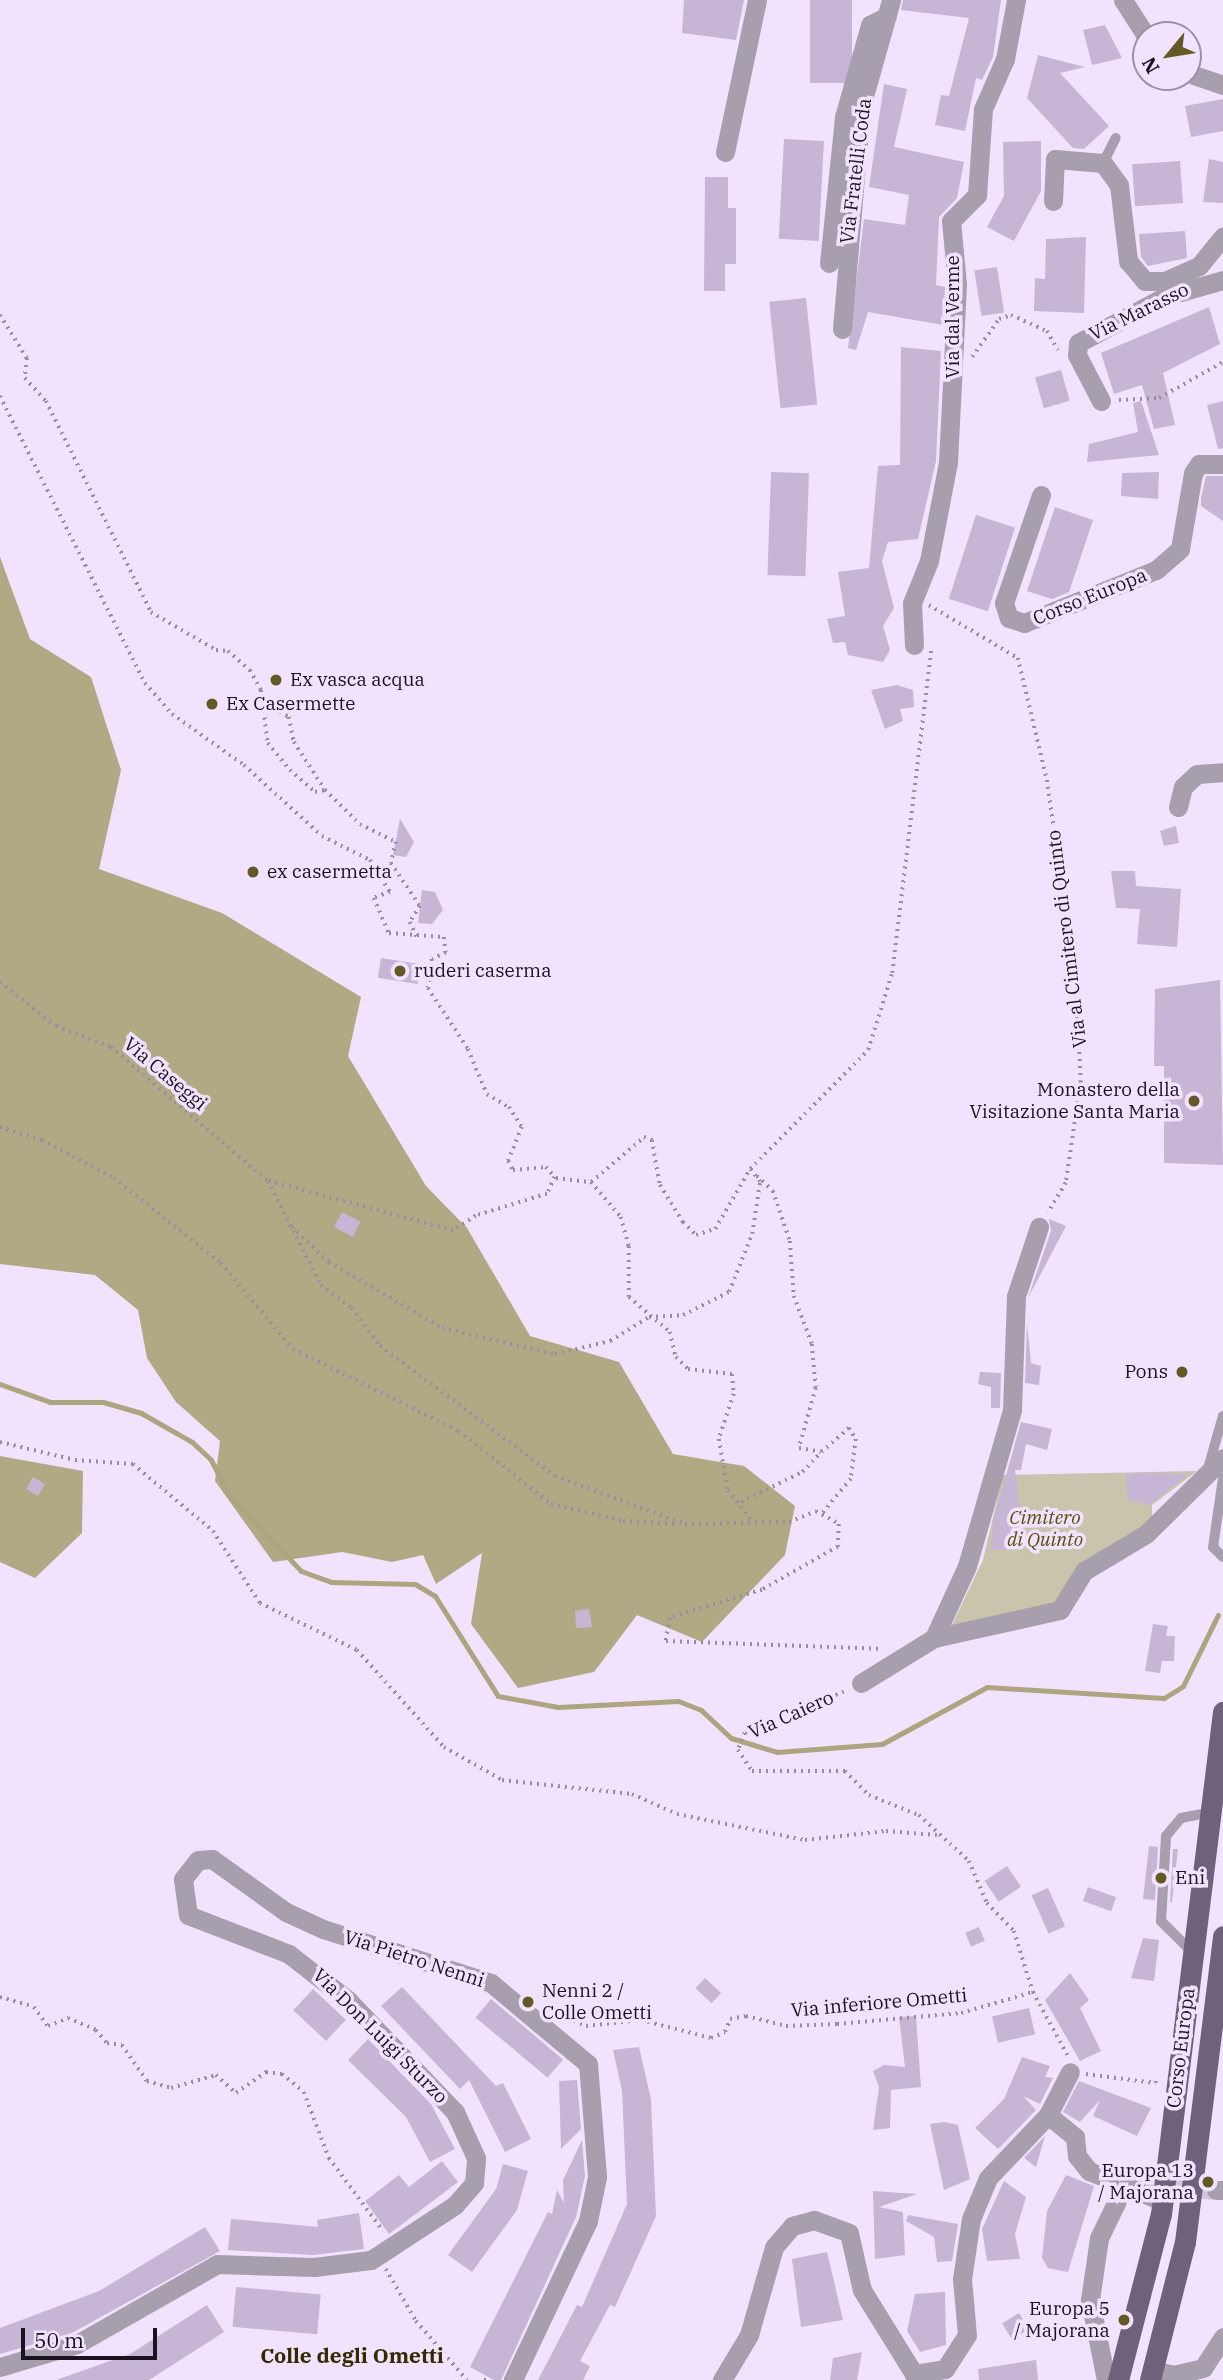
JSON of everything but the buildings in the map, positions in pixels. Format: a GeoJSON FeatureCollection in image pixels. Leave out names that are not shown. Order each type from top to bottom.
{"type":"FeatureCollection","features":[{"type":"Feature","properties":{"kind":"main road","name":"Corso Europa"},"geometry":{"type":"LineString","coordinates":[[1118,2380],[1162,2201],[1223,1712]]}},
{"type":"Feature","properties":{"kind":"main road","name":"Corso Europa"},"geometry":{"type":"LineString","coordinates":[[1152,2375],[1185,2242],[1223,1936]]}},
{"type":"Feature","properties":{"kind":"street"},"geometry":{"type":"LineString","coordinates":[[725,152],[757,0]]}},
{"type":"Feature","properties":{"kind":"street","name":"Via dal Verme"},"geometry":{"type":"LineString","coordinates":[[922,644],[912,603],[929,561],[952,416],[957,284],[951,221],[977,195],[983,109],[1005,59],[1016,0]]}},
{"type":"Feature","properties":{"kind":"street"},"geometry":{"type":"LineString","coordinates":[[1123,0],[1136,21]]}},
{"type":"Feature","properties":{"kind":"street","name":"Via Fratelli Coda"},"geometry":{"type":"LineString","coordinates":[[829,263],[844,117],[870,25],[889,8]]}},
{"type":"Feature","properties":{"kind":"street","name":"Via Fratelli Coda"},"geometry":{"type":"LineString","coordinates":[[842,329],[862,107],[889,8]]}},
{"type":"Feature","properties":{"kind":"street"},"geometry":{"type":"LineString","coordinates":[[1202,78],[1223,85]]}},
{"type":"Feature","properties":{"kind":"street"},"geometry":{"type":"LineString","coordinates":[[1053,201],[1055,159],[1103,163],[1119,185],[1128,261],[1145,281],[1165,281],[1199,266],[1223,236]]}},
{"type":"Feature","properties":{"kind":"street","name":"Via Marasso"},"geometry":{"type":"LineString","coordinates":[[1101,401],[1077,355],[1078,343],[1166,296],[1223,280]]}},
{"type":"Feature","properties":{"kind":"street","name":"Corso Europa"},"geometry":{"type":"LineString","coordinates":[[1041,495],[1004,603],[1009,618],[1024,623],[1156,570],[1180,549],[1192,472],[1199,464],[1223,464]]}},
{"type":"Feature","properties":{"kind":"street"},"geometry":{"type":"LineString","coordinates":[[1178,807],[1183,787],[1197,774],[1223,772]]}},
{"type":"Feature","properties":{"kind":"street"},"geometry":{"type":"LineString","coordinates":[[934,1638],[967,1566],[1009,1419],[1016,1296],[1039,1227]]}},
{"type":"Feature","properties":{"kind":"street"},"geometry":{"type":"LineString","coordinates":[[861,1683],[934,1638],[1060,1610],[1084,1571],[1146,1534],[1215,1477],[1223,1458]]}},
{"type":"Feature","properties":{"kind":"street","name":"Via Pietro Nenni"},"geometry":{"type":"LineString","coordinates":[[289,1954],[188,1915],[180,1888],[190,1866],[206,1858],[222,1861],[286,1912],[491,1983],[539,2022],[591,2071],[597,2177],[588,2221],[513,2380]]}},
{"type":"Feature","properties":{"kind":"street","name":"Via Don Luigi Sturzo"},"geometry":{"type":"LineString","coordinates":[[0,2367],[77,2344],[218,2264],[340,2265],[386,2251],[469,2194],[477,2170],[472,2144],[434,2084],[348,2000],[289,1954]]}},
{"type":"Feature","properties":{"kind":"street"},"geometry":{"type":"LineString","coordinates":[[722,2380],[749,2334],[774,2247],[792,2226],[814,2220],[849,2233],[862,2290],[913,2377],[945,2369],[959,2354],[967,2335],[962,2279],[971,2218],[988,2178],[1048,2116],[1070,2072]]}},
{"type":"Feature","properties":{"kind":"street"},"geometry":{"type":"LineString","coordinates":[[1048,2116],[1075,2137],[1077,2156],[1089,2171],[1162,2201]]}},
{"type":"Feature","properties":{"kind":"street"},"geometry":{"type":"LineString","coordinates":[[1106,2380],[1090,2300],[1099,2238],[1117,2201]]}},
{"type":"Feature","properties":{"kind":"street"},"geometry":{"type":"LineString","coordinates":[[1152,2375],[1189,2374],[1219,2359],[1223,2337]]}},
{"type":"Feature","properties":{"kind":"lane"},"geometry":{"type":"LineString","coordinates":[[1103,163],[1116,138]]}},
{"type":"Feature","properties":{"kind":"lane"},"geometry":{"type":"LineString","coordinates":[[1223,1416],[1215,1477],[1213,1547],[1223,1557]]}},
{"type":"Feature","properties":{"kind":"lane"},"geometry":{"type":"LineString","coordinates":[[1193,1953],[1161,1921],[1166,1836],[1181,1818],[1212,1802]]}},
{"type":"Feature","properties":{"kind":"path"},"geometry":{"type":"LineString","coordinates":[[0,315],[27,358],[25,378],[46,401],[151,612],[216,650],[228,651],[250,670],[261,702],[268,743],[315,792],[325,790]]}},
{"type":"Feature","properties":{"kind":"path"},"geometry":{"type":"LineString","coordinates":[[964,369],[999,319],[1011,315],[1047,331],[1061,355]]}},
{"type":"Feature","properties":{"kind":"path"},"geometry":{"type":"LineString","coordinates":[[1101,401],[1159,398],[1223,362]]}},
{"type":"Feature","properties":{"kind":"path"},"geometry":{"type":"LineString","coordinates":[[0,396],[145,683],[172,714],[244,765],[322,836],[370,860],[390,892],[374,898],[389,933],[417,938],[444,937],[446,953],[432,959],[428,988],[468,1049],[487,1094],[509,1107],[522,1127],[508,1161],[513,1170],[546,1167],[555,1177],[591,1182],[621,1217],[629,1246],[629,1297],[649,1317],[670,1332],[676,1357],[688,1369],[732,1374],[734,1394],[719,1439],[728,1490],[740,1502],[751,1520]]}},
{"type":"Feature","properties":{"kind":"path"},"geometry":{"type":"LineString","coordinates":[[926,611],[930,595]]}},
{"type":"Feature","properties":{"kind":"path","name":"Via al Cimitero di Quinto"},"geometry":{"type":"LineString","coordinates":[[927,604],[1018,658],[1047,780],[1076,982],[1081,1081],[1066,1183],[1039,1227]]}},
{"type":"Feature","properties":{"kind":"path"},"geometry":{"type":"LineString","coordinates":[[591,1182],[645,1137],[652,1140],[660,1185],[696,1235],[715,1229],[750,1169],[869,1050],[884,1016],[922,644]]}},
{"type":"Feature","properties":{"kind":"path"},"geometry":{"type":"LineString","coordinates":[[261,702],[289,717],[294,742],[325,790],[360,824],[396,842],[391,863],[420,906],[410,922],[417,938]]}},
{"type":"Feature","properties":{"kind":"path","name":"Via Caseggi"},"geometry":{"type":"LineString","coordinates":[[0,982],[56,1026],[111,1047],[268,1181]]}},
{"type":"Feature","properties":{"kind":"path"},"geometry":{"type":"LineString","coordinates":[[0,1127],[42,1140],[114,1178],[221,1263],[293,1349],[458,1431],[551,1504],[623,1521],[685,1524],[751,1520],[789,1522],[822,1514],[851,1479],[856,1439],[849,1428],[802,1472],[740,1502]]}},
{"type":"Feature","properties":{"kind":"path"},"geometry":{"type":"LineString","coordinates":[[288,1223],[359,1281],[442,1328],[481,1340],[555,1354],[610,1341],[649,1317],[683,1315],[729,1292],[752,1234],[760,1182],[750,1169]]}},
{"type":"Feature","properties":{"kind":"path"},"geometry":{"type":"LineString","coordinates":[[750,1169],[773,1191],[790,1241],[794,1296],[812,1345],[816,1388],[799,1448],[821,1452]]}},
{"type":"Feature","properties":{"kind":"path"},"geometry":{"type":"LineString","coordinates":[[268,1181],[453,1231],[476,1216],[547,1194],[555,1177]]}},
{"type":"Feature","properties":{"kind":"path"},"geometry":{"type":"LineString","coordinates":[[268,1181],[321,1284],[352,1308],[380,1346],[454,1404],[555,1476],[685,1524]]}},
{"type":"Feature","properties":{"kind":"path"},"geometry":{"type":"LineString","coordinates":[[0,1442],[75,1460],[133,1464],[213,1531],[260,1603],[358,1650],[444,1747],[502,1780],[632,1794],[677,1814],[805,1840],[886,1831],[937,1835]]}},
{"type":"Feature","properties":{"kind":"path"},"geometry":{"type":"LineString","coordinates":[[822,1514],[839,1524],[838,1547],[762,1590],[670,1618],[666,1641],[864,1652],[887,1647]]}},
{"type":"Feature","properties":{"kind":"path","name":"Via Caiero"},"geometry":{"type":"LineString","coordinates":[[861,1683],[745,1733],[736,1743],[738,1750],[751,1771],[845,1771],[869,1795],[919,1815],[937,1835],[969,1861],[987,1903],[1014,1931],[1032,1992],[1068,2050],[1070,2072]]}},
{"type":"Feature","properties":{"kind":"path","name":"Via inferiore Ometti"},"geometry":{"type":"LineString","coordinates":[[539,2022],[552,2011],[577,2025],[641,2020],[711,2038],[722,2036],[730,2019],[746,2016],[786,2026],[848,2023],[961,2013],[1032,1992]]}},
{"type":"Feature","properties":{"kind":"path"},"geometry":{"type":"LineString","coordinates":[[0,1997],[34,2007],[48,2026],[68,2018],[96,2030],[107,2043],[122,2045],[147,2081],[171,2088],[216,2076],[236,2093],[266,2072],[282,2074],[304,2092],[329,2158],[386,2251],[446,2361],[467,2380]]}},
{"type":"Feature","properties":{"kind":"path"},"geometry":{"type":"LineString","coordinates":[[1070,2072],[1155,2083],[1161,2061],[1179,2062]]}},
{"type":"Feature","properties":{"kind":"path"},"geometry":{"type":"LineString","coordinates":[[484,2380],[490,2380]]}},
{"type":"Feature","properties":{"kind":"green space","name":"Cimitero di Quinto"},"geometry":{"type":"Polygon","coordinates":[[[1197,1471],[1152,1505],[1152,1524],[1055,1604],[951,1627],[983,1560],[1003,1475],[1197,1471]]]}},
{"type":"Feature","properties":{"kind":"shaded area"},"geometry":{"type":"Polygon","coordinates":[[[0,557],[30,639],[91,677],[121,770],[99,869],[222,913],[361,997],[348,1056],[426,1186],[467,1228],[530,1336],[619,1362],[673,1454],[744,1466],[795,1506],[785,1555],[702,1642],[637,1615],[594,1672],[518,1688],[471,1624],[482,1553],[436,1584],[423,1555],[392,1562],[342,1552],[273,1562],[215,1481],[220,1441],[176,1402],[147,1358],[138,1310],[95,1275],[0,1264],[0,557]]]}},
{"type":"Feature","properties":{"kind":"shaded area"},"geometry":{"type":"Polygon","coordinates":[[[0,1456],[83,1471],[82,1533],[35,1578],[0,1562],[0,1456]]]}},
{"type":"Feature","properties":{"kind":"waterway"},"geometry":{"type":"LineString","coordinates":[[0,1384],[50,1402],[103,1402],[141,1413],[192,1442],[211,1460],[228,1494],[301,1571],[331,1582],[415,1584],[435,1596],[498,1696],[558,1707],[678,1701],[701,1710],[731,1738],[777,1752],[882,1744],[987,1687],[1164,1698],[1183,1686],[1218,1615]]}},
{"type":"Feature","properties":{"kind":"tunnel"},"geometry":{"type":"LineString","coordinates":[[1120,2195],[1139,2183],[1216,2190]]}},
{"type":"Feature","properties":{"kind":"place","name":"Ex vasca acqua"},"geometry":{"type":"Point","coordinates":[276,680]}},
{"type":"Feature","properties":{"kind":"place","name":"Ex Casermette"},"geometry":{"type":"Point","coordinates":[212,704]}},
{"type":"Feature","properties":{"kind":"place","name":"ex casermetta"},"geometry":{"type":"Point","coordinates":[253,872]}},
{"type":"Feature","properties":{"kind":"place","name":"ruderi caserma"},"geometry":{"type":"Point","coordinates":[400,971]}},
{"type":"Feature","properties":{"kind":"place","name":"Monastero della Visitazione Santa Maria"},"geometry":{"type":"Point","coordinates":[1194,1101]}},
{"type":"Feature","properties":{"kind":"place","name":"Pons"},"geometry":{"type":"Point","coordinates":[1182,1372]}},
{"type":"Feature","properties":{"kind":"place","name":"Eni"},"geometry":{"type":"Point","coordinates":[1161,1878]}},
{"type":"Feature","properties":{"kind":"place","name":"Nenni 2 / Colle Ometti"},"geometry":{"type":"Point","coordinates":[528,2002]}},
{"type":"Feature","properties":{"kind":"place","name":"Europa 13 / Majorana"},"geometry":{"type":"Point","coordinates":[1208,2182]}},
{"type":"Feature","properties":{"kind":"place","name":"Europa 5 / Majorana"},"geometry":{"type":"Point","coordinates":[1124,2320]}},
{"type":"Feature","properties":{"kind":"district","name":"Colle degli Ometti"},"geometry":{"type":"Point","coordinates":[352,2355]}}]}
